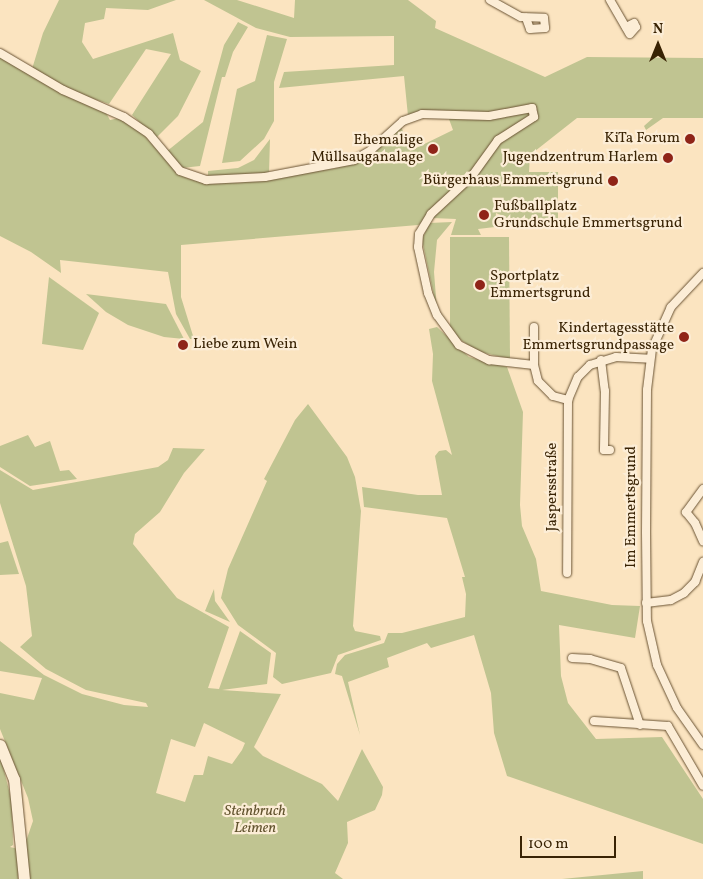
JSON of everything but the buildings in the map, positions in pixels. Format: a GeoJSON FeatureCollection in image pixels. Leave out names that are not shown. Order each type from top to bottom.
{"type":"FeatureCollection","features":[{"type":"Feature","properties":{"kind":"main road"},"geometry":{"type":"LineString","coordinates":[[0,745],[14,779],[24,879]]}},
{"type":"Feature","properties":{"kind":"street"},"geometry":{"type":"LineString","coordinates":[[490,0],[526,18]]}},
{"type":"Feature","properties":{"kind":"street"},"geometry":{"type":"LineString","coordinates":[[610,0],[626,27]]}},
{"type":"Feature","properties":{"kind":"street"},"geometry":{"type":"LineString","coordinates":[[0,53],[63,90],[124,117],[149,134],[180,171],[206,180],[265,177],[354,160],[371,150],[403,122],[422,114],[489,116],[532,108],[534,117],[498,140],[472,176],[431,214],[420,234],[418,247],[428,293],[437,314],[459,345],[489,360],[534,366]]}},
{"type":"Feature","properties":{"kind":"street","name":"Im Emmertsgrund"},"geometry":{"type":"LineString","coordinates":[[703,273],[671,307],[656,336],[650,359],[646,399],[646,606],[651,643],[670,695],[703,745]]}},
{"type":"Feature","properties":{"kind":"street"},"geometry":{"type":"LineString","coordinates":[[534,327],[534,366],[542,388],[553,396],[568,400]]}},
{"type":"Feature","properties":{"kind":"street","name":"Jaspersstraße"},"geometry":{"type":"LineString","coordinates":[[567,574],[568,400],[584,369],[601,360],[628,357],[650,359]]}},
{"type":"Feature","properties":{"kind":"street"},"geometry":{"type":"LineString","coordinates":[[601,360],[605,398],[604,450],[610,450]]}},
{"type":"Feature","properties":{"kind":"street"},"geometry":{"type":"LineString","coordinates":[[703,489],[686,512],[695,523],[703,541]]}},
{"type":"Feature","properties":{"kind":"street"},"geometry":{"type":"LineString","coordinates":[[646,606],[664,602],[684,593],[694,582],[703,562]]}},
{"type":"Feature","properties":{"kind":"street"},"geometry":{"type":"LineString","coordinates":[[572,658],[590,659],[621,668],[640,725]]}},
{"type":"Feature","properties":{"kind":"street"},"geometry":{"type":"LineString","coordinates":[[594,721],[669,727],[703,786]]}},
{"type":"Feature","properties":{"kind":"green space"},"geometry":{"type":"Polygon","coordinates":[[[59,0],[176,0],[148,10],[106,8],[104,19],[85,23],[82,42],[93,59],[173,33],[180,60],[201,71],[178,116],[156,138],[132,115],[171,54],[146,49],[109,104],[76,93],[32,69],[43,33],[59,0]]]}},
{"type":"Feature","properties":{"kind":"green space"},"geometry":{"type":"Polygon","coordinates":[[[204,0],[237,0],[294,18],[295,0],[408,0],[436,21],[435,28],[545,77],[587,57],[703,58],[703,118],[663,118],[646,130],[644,126],[653,118],[577,118],[530,155],[529,172],[558,172],[558,225],[520,224],[496,213],[495,227],[478,229],[481,235],[451,235],[456,219],[432,218],[418,225],[181,245],[181,297],[194,339],[190,339],[176,314],[168,272],[60,260],[61,273],[31,252],[0,236],[0,57],[105,111],[110,120],[119,118],[144,135],[179,175],[196,181],[238,183],[337,168],[363,159],[401,126],[410,151],[453,130],[446,111],[429,110],[408,116],[404,76],[279,88],[284,72],[394,65],[394,36],[290,37],[256,28],[204,0]]]}},
{"type":"Feature","properties":{"kind":"green space"},"geometry":{"type":"Polygon","coordinates":[[[238,22],[248,27],[233,52],[225,77],[222,77],[200,166],[182,168],[166,152],[203,122],[224,45],[238,22]]]}},
{"type":"Feature","properties":{"kind":"green space"},"geometry":{"type":"Polygon","coordinates":[[[267,35],[287,39],[274,82],[274,121],[264,139],[240,161],[222,163],[237,89],[255,81],[267,35]]]}},
{"type":"Feature","properties":{"kind":"green space"},"geometry":{"type":"Polygon","coordinates":[[[270,139],[269,174],[208,176],[208,171],[238,168],[254,160],[270,139]]]}},
{"type":"Feature","properties":{"kind":"green space"},"geometry":{"type":"Polygon","coordinates":[[[452,222],[437,240],[434,272],[437,310],[422,240],[429,223],[452,222]]]}},
{"type":"Feature","properties":{"kind":"green space","name":"Sportplatz Emmertsgrund"},"geometry":{"type":"Polygon","coordinates":[[[450,237],[509,237],[510,359],[476,351],[450,332],[450,237]]]}},
{"type":"Feature","properties":{"kind":"green space"},"geometry":{"type":"Polygon","coordinates":[[[49,277],[99,313],[83,350],[42,344],[49,277]]]}},
{"type":"Feature","properties":{"kind":"green space"},"geometry":{"type":"Polygon","coordinates":[[[86,294],[166,304],[184,339],[164,337],[128,325],[106,312],[86,294]]]}},
{"type":"Feature","properties":{"kind":"green space"},"geometry":{"type":"Polygon","coordinates":[[[437,327],[469,357],[507,367],[523,412],[520,505],[522,526],[536,559],[541,591],[612,605],[640,606],[635,638],[559,625],[561,676],[568,703],[596,739],[662,737],[703,799],[703,844],[507,776],[494,733],[491,693],[474,635],[431,648],[427,643],[387,658],[389,667],[348,682],[360,735],[342,676],[335,674],[337,664],[345,655],[384,643],[388,633],[402,633],[465,617],[466,594],[462,577],[465,577],[447,518],[364,507],[362,487],[418,495],[442,495],[435,456],[439,451],[446,450],[452,455],[432,381],[433,354],[429,329],[437,327]]]}},
{"type":"Feature","properties":{"kind":"green space"},"geometry":{"type":"Polygon","coordinates":[[[308,404],[347,457],[355,477],[361,511],[353,626],[355,631],[380,636],[381,640],[338,655],[331,673],[282,684],[273,677],[276,653],[238,625],[221,598],[228,569],[267,481],[264,479],[295,420],[308,404]]]}},
{"type":"Feature","properties":{"kind":"green space"},"geometry":{"type":"Polygon","coordinates":[[[28,435],[35,447],[50,441],[60,471],[69,470],[77,479],[30,486],[0,467],[0,446],[28,435]]]}},
{"type":"Feature","properties":{"kind":"green space","name":"Steinbruch Leimen"},"geometry":{"type":"Polygon","coordinates":[[[173,448],[205,449],[184,473],[160,512],[135,534],[133,544],[177,598],[229,627],[208,688],[219,689],[240,631],[271,653],[267,684],[222,690],[281,694],[254,747],[263,756],[322,784],[338,801],[362,749],[383,787],[382,795],[375,810],[347,822],[348,843],[335,873],[343,879],[23,879],[18,875],[18,879],[0,879],[0,755],[12,802],[13,845],[10,847],[23,850],[33,821],[28,798],[0,729],[0,693],[34,700],[42,678],[0,671],[0,641],[44,675],[82,694],[124,705],[148,707],[146,703],[86,690],[46,669],[20,647],[32,636],[26,586],[0,503],[0,470],[33,490],[158,467],[168,460],[173,448]],[[204,723],[195,747],[171,739],[156,793],[185,802],[194,775],[203,775],[208,756],[232,764],[245,743],[204,723]]]}},
{"type":"Feature","properties":{"kind":"green space"},"geometry":{"type":"Polygon","coordinates":[[[8,541],[19,574],[0,575],[0,543],[8,541]]]}},
{"type":"Feature","properties":{"kind":"green space"},"geometry":{"type":"Polygon","coordinates":[[[214,589],[215,601],[230,622],[205,611],[214,589]]]}},
{"type":"Feature","properties":{"kind":"green space"},"geometry":{"type":"Polygon","coordinates":[[[643,871],[643,879],[562,879],[643,871]]]}},
{"type":"Feature","properties":{"kind":"place","name":"KiTa Forum"},"geometry":{"type":"Point","coordinates":[690,139]}},
{"type":"Feature","properties":{"kind":"place","name":"Ehemalige Müllsauganalage"},"geometry":{"type":"Point","coordinates":[433,149]}},
{"type":"Feature","properties":{"kind":"place","name":"Jugendzentrum Harlem"},"geometry":{"type":"Point","coordinates":[668,158]}},
{"type":"Feature","properties":{"kind":"place","name":"Bürgerhaus Emmertsgrund"},"geometry":{"type":"Point","coordinates":[613,181]}},
{"type":"Feature","properties":{"kind":"place","name":"Fußballplatz Grundschule Emmertsgrund"},"geometry":{"type":"Point","coordinates":[484,215]}},
{"type":"Feature","properties":{"kind":"place","name":"Sportplatz Emmertsgrund"},"geometry":{"type":"Point","coordinates":[480,285]}},
{"type":"Feature","properties":{"kind":"place","name":"Kindertagesstätte Emmertsgrundpassage"},"geometry":{"type":"Point","coordinates":[684,337]}},
{"type":"Feature","properties":{"kind":"place","name":"Liebe zum Wein"},"geometry":{"type":"Point","coordinates":[183,345]}}]}
